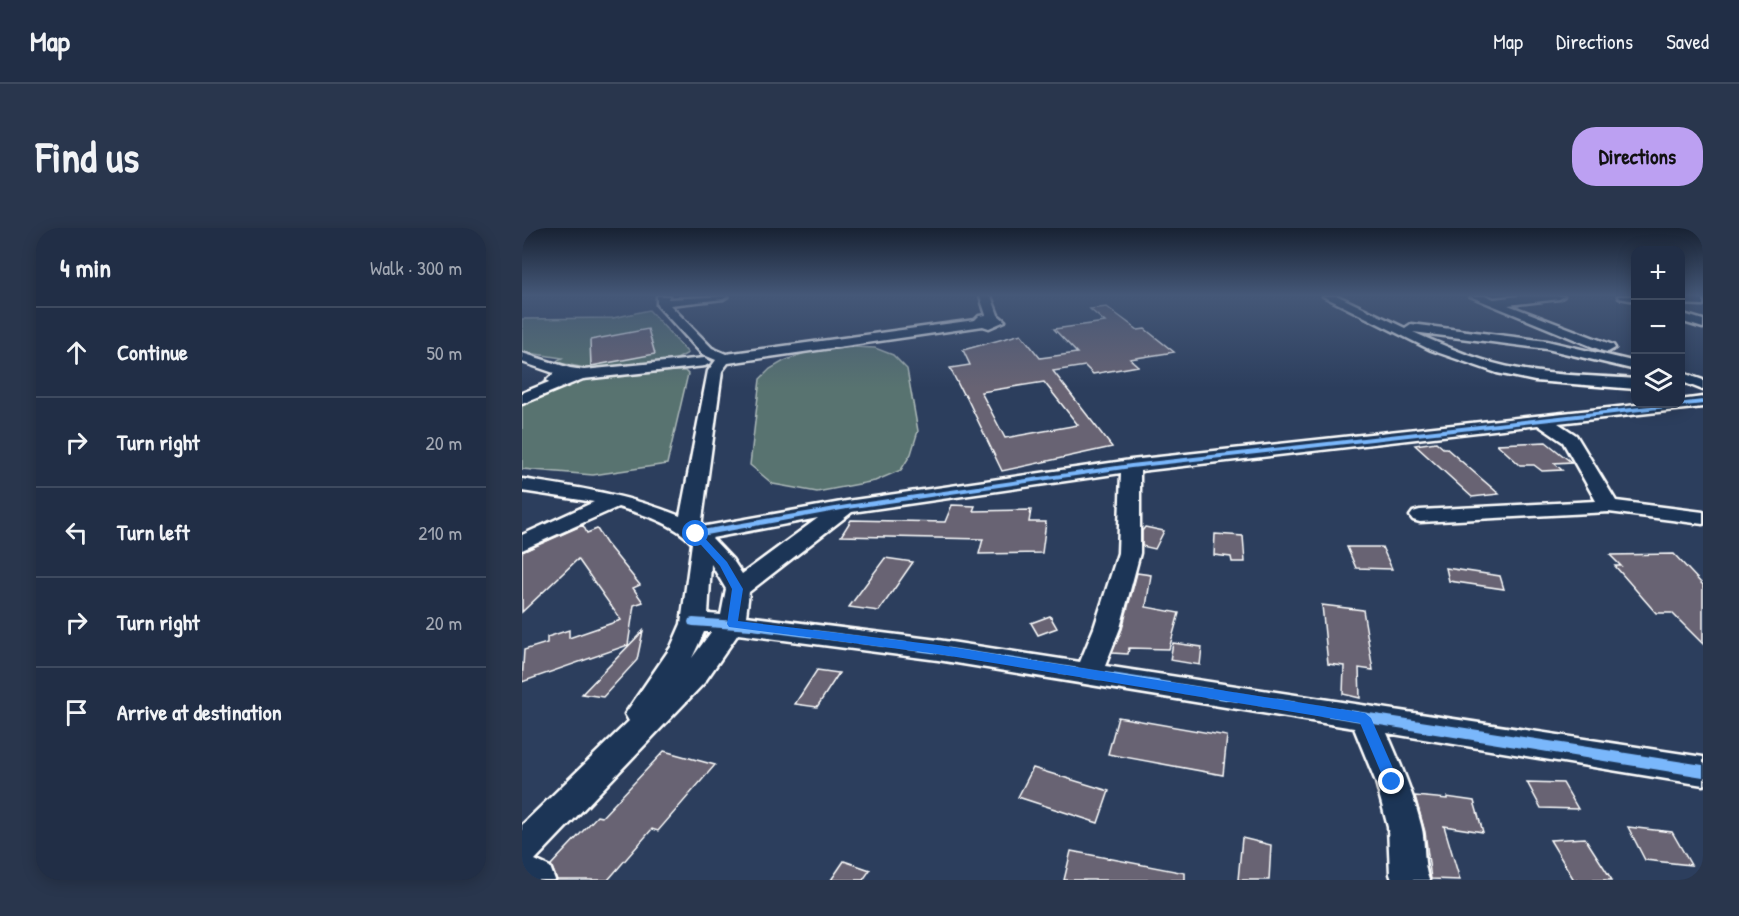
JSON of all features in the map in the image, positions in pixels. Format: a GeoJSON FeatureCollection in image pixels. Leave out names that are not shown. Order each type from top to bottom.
{"type":"FeatureCollection","features":[{"type":"Feature","properties":{"kind":"street"},"geometry":{"type":"LineString","coordinates":[[615,753],[683,651],[693,622],[699,582],[696,534],[713,361],[684,326]]}},
{"type":"Feature","properties":{"kind":"street"},"geometry":{"type":"LineString","coordinates":[[522,399],[571,377],[713,361],[944,326]]}},
{"type":"Feature","properties":{"kind":"street"},"geometry":{"type":"LineString","coordinates":[[1553,326],[1631,356]]}},
{"type":"Feature","properties":{"kind":"street"},"geometry":{"type":"LineString","coordinates":[[1395,327],[1547,345],[1612,349]]}},
{"type":"Feature","properties":{"kind":"street"},"geometry":{"type":"LineString","coordinates":[[1395,327],[1464,358],[1503,370],[1542,376],[1631,384]]}},
{"type":"Feature","properties":{"kind":"street"},"geometry":{"type":"LineString","coordinates":[[1547,345],[1631,365]]}},
{"type":"Feature","properties":{"kind":"street"},"geometry":{"type":"LineString","coordinates":[[522,357],[571,377]]}},
{"type":"Feature","properties":{"kind":"street"},"geometry":{"type":"LineString","coordinates":[[1685,378],[1703,385]]}},
{"type":"Feature","properties":{"kind":"street"},"geometry":{"type":"LineString","coordinates":[[1685,387],[1703,385]]}},
{"type":"Feature","properties":{"kind":"street"},"geometry":{"type":"LineString","coordinates":[[522,391],[539,392]]}},
{"type":"Feature","properties":{"kind":"street"},"geometry":{"type":"LineString","coordinates":[[696,534],[847,507],[1131,466],[1544,422],[1703,402]]}},
{"type":"Feature","properties":{"kind":"street"},"geometry":{"type":"LineString","coordinates":[[1544,422],[1570,439],[1609,506]]}},
{"type":"Feature","properties":{"kind":"street"},"geometry":{"type":"LineString","coordinates":[[1088,674],[1107,628],[1130,553],[1131,466]]}},
{"type":"Feature","properties":{"kind":"street"},"geometry":{"type":"LineString","coordinates":[[1098,471],[1114,485],[1131,506]]}},
{"type":"Feature","properties":{"kind":"street"},"geometry":{"type":"LineString","coordinates":[[522,485],[616,500],[640,507],[696,534],[724,564],[738,589],[732,624],[694,675],[522,849]]}},
{"type":"Feature","properties":{"kind":"street"},"geometry":{"type":"LineString","coordinates":[[522,543],[616,500]]}},
{"type":"Feature","properties":{"kind":"street"},"geometry":{"type":"LineString","coordinates":[[1420,516],[1609,506],[1703,518]]}},
{"type":"Feature","properties":{"kind":"street"},"geometry":{"type":"LineString","coordinates":[[738,589],[847,507]]}},
{"type":"Feature","properties":{"kind":"street"},"geometry":{"type":"LineString","coordinates":[[693,622],[732,624],[938,650],[1703,771]]}},
{"type":"Feature","properties":{"kind":"street"},"geometry":{"type":"LineString","coordinates":[[1365,718],[1392,782],[1405,827],[1408,874],[1411,880]]}},
{"type":"Feature","properties":{"kind":"street"},"geometry":{"type":"LineString","coordinates":[[522,873],[537,880]]}},
{"type":"Feature","properties":{"kind":"green space"},"geometry":{"type":"Polygon","coordinates":[[[522,326],[664,326],[688,353],[675,360],[590,369],[555,362],[562,358],[522,352],[522,326]]]}},
{"type":"Feature","properties":{"kind":"green space"},"geometry":{"type":"Polygon","coordinates":[[[854,347],[875,348],[893,355],[907,369],[918,431],[911,454],[901,470],[875,481],[817,492],[773,484],[750,465],[760,379],[770,369],[807,352],[854,347]]]}},
{"type":"Feature","properties":{"kind":"green space"},"geometry":{"type":"Polygon","coordinates":[[[685,371],[688,374],[667,464],[593,475],[522,469],[522,406],[582,380],[685,371]]]}},
{"type":"Feature","properties":{"kind":"building"},"geometry":{"type":"Polygon","coordinates":[[[1073,326],[1133,326],[1138,330],[1145,329],[1174,352],[1130,359],[1138,366],[1093,374],[1085,366],[1053,371],[1112,447],[1002,471],[950,368],[970,365],[963,350],[1021,334],[1040,358],[1077,353],[1054,329],[1073,326]],[[1044,382],[981,392],[1005,438],[1078,425],[1044,382]]]}},
{"type":"Feature","properties":{"kind":"building"},"geometry":{"type":"Polygon","coordinates":[[[648,329],[655,354],[591,366],[590,340],[648,329]]]}},
{"type":"Feature","properties":{"kind":"building"},"geometry":{"type":"Polygon","coordinates":[[[1436,442],[1499,494],[1472,497],[1415,445],[1436,442]]]}},
{"type":"Feature","properties":{"kind":"building"},"geometry":{"type":"Polygon","coordinates":[[[1546,442],[1571,462],[1554,463],[1562,470],[1542,471],[1534,465],[1520,465],[1497,444],[1546,442]]]}},
{"type":"Feature","properties":{"kind":"building"},"geometry":{"type":"Polygon","coordinates":[[[952,505],[975,506],[973,511],[1031,510],[1029,522],[1046,522],[1042,553],[979,554],[983,539],[841,536],[851,520],[945,522],[952,505]]]}},
{"type":"Feature","properties":{"kind":"building"},"geometry":{"type":"Polygon","coordinates":[[[583,525],[587,533],[597,529],[640,585],[633,588],[643,602],[634,605],[628,645],[522,682],[524,650],[547,643],[547,637],[569,630],[569,638],[621,620],[578,559],[522,612],[522,552],[583,525]]]}},
{"type":"Feature","properties":{"kind":"building"},"geometry":{"type":"Polygon","coordinates":[[[1145,527],[1164,531],[1155,549],[1142,546],[1142,531],[1145,527]]]}},
{"type":"Feature","properties":{"kind":"building"},"geometry":{"type":"Polygon","coordinates":[[[1215,534],[1243,536],[1245,562],[1232,562],[1231,557],[1214,555],[1215,534]]]}},
{"type":"Feature","properties":{"kind":"building"},"geometry":{"type":"Polygon","coordinates":[[[1347,547],[1382,547],[1392,569],[1356,568],[1347,547]]]}},
{"type":"Feature","properties":{"kind":"building"},"geometry":{"type":"Polygon","coordinates":[[[1674,554],[1703,585],[1703,644],[1672,613],[1656,613],[1615,566],[1621,566],[1610,555],[1674,554]]]}},
{"type":"Feature","properties":{"kind":"building"},"geometry":{"type":"Polygon","coordinates":[[[885,558],[913,562],[879,611],[849,607],[885,558]]]}},
{"type":"Feature","properties":{"kind":"building"},"geometry":{"type":"Polygon","coordinates":[[[1446,568],[1500,576],[1504,589],[1449,581],[1446,568]]]}},
{"type":"Feature","properties":{"kind":"building"},"geometry":{"type":"Polygon","coordinates":[[[1137,573],[1151,575],[1146,607],[1179,613],[1169,649],[1129,648],[1128,654],[1112,653],[1122,629],[1137,573]]]}},
{"type":"Feature","properties":{"kind":"building"},"geometry":{"type":"Polygon","coordinates":[[[1322,605],[1363,610],[1373,670],[1359,668],[1360,698],[1343,694],[1344,666],[1328,664],[1322,605]]]}},
{"type":"Feature","properties":{"kind":"building"},"geometry":{"type":"Polygon","coordinates":[[[1050,616],[1057,628],[1038,635],[1031,623],[1050,616]]]}},
{"type":"Feature","properties":{"kind":"building"},"geometry":{"type":"Polygon","coordinates":[[[643,631],[637,660],[603,697],[582,694],[643,631]]]}},
{"type":"Feature","properties":{"kind":"building"},"geometry":{"type":"Polygon","coordinates":[[[1173,643],[1202,647],[1200,665],[1170,660],[1173,643]]]}},
{"type":"Feature","properties":{"kind":"building"},"geometry":{"type":"Polygon","coordinates":[[[817,670],[839,673],[817,707],[795,704],[817,670]]]}},
{"type":"Feature","properties":{"kind":"building"},"geometry":{"type":"Polygon","coordinates":[[[1118,717],[1227,736],[1223,775],[1108,754],[1118,717]]]}},
{"type":"Feature","properties":{"kind":"building"},"geometry":{"type":"Polygon","coordinates":[[[664,751],[715,765],[658,831],[652,829],[608,880],[557,880],[551,865],[597,816],[602,817],[664,751]]]}},
{"type":"Feature","properties":{"kind":"building"},"geometry":{"type":"Polygon","coordinates":[[[1033,768],[1109,791],[1098,823],[1018,797],[1033,768]]]}},
{"type":"Feature","properties":{"kind":"building"},"geometry":{"type":"Polygon","coordinates":[[[1527,782],[1563,783],[1578,809],[1541,808],[1527,782]]]}},
{"type":"Feature","properties":{"kind":"building"},"geometry":{"type":"Polygon","coordinates":[[[1415,796],[1474,801],[1483,832],[1444,826],[1460,880],[1431,879],[1425,832],[1415,796]]]}},
{"type":"Feature","properties":{"kind":"building"},"geometry":{"type":"Polygon","coordinates":[[[1628,827],[1672,832],[1691,865],[1645,860],[1628,827]]]}},
{"type":"Feature","properties":{"kind":"building"},"geometry":{"type":"Polygon","coordinates":[[[1242,838],[1271,845],[1269,880],[1238,880],[1242,838]]]}},
{"type":"Feature","properties":{"kind":"building"},"geometry":{"type":"Polygon","coordinates":[[[1585,838],[1612,880],[1574,880],[1550,840],[1585,838]]]}},
{"type":"Feature","properties":{"kind":"building"},"geometry":{"type":"Polygon","coordinates":[[[1071,851],[1185,873],[1185,880],[1064,880],[1071,851]]]}},
{"type":"Feature","properties":{"kind":"building"},"geometry":{"type":"Polygon","coordinates":[[[844,861],[870,870],[863,880],[831,880],[844,861]]]}},
{"type":"Feature","properties":{"kind":"cycle path"},"geometry":{"type":"LineString","coordinates":[[696,534],[847,507],[1131,466],[1703,402]]}},
{"type":"Feature","properties":{"kind":"cycle path"},"geometry":{"type":"LineString","coordinates":[[693,622],[751,626],[938,650],[1703,771]]}},
{"type":"Feature","properties":{"kind":"route"},"geometry":{"type":"LineString","coordinates":[[696,534],[724,564],[738,589],[732,624],[938,650],[1365,718],[1392,782]]}}]}
